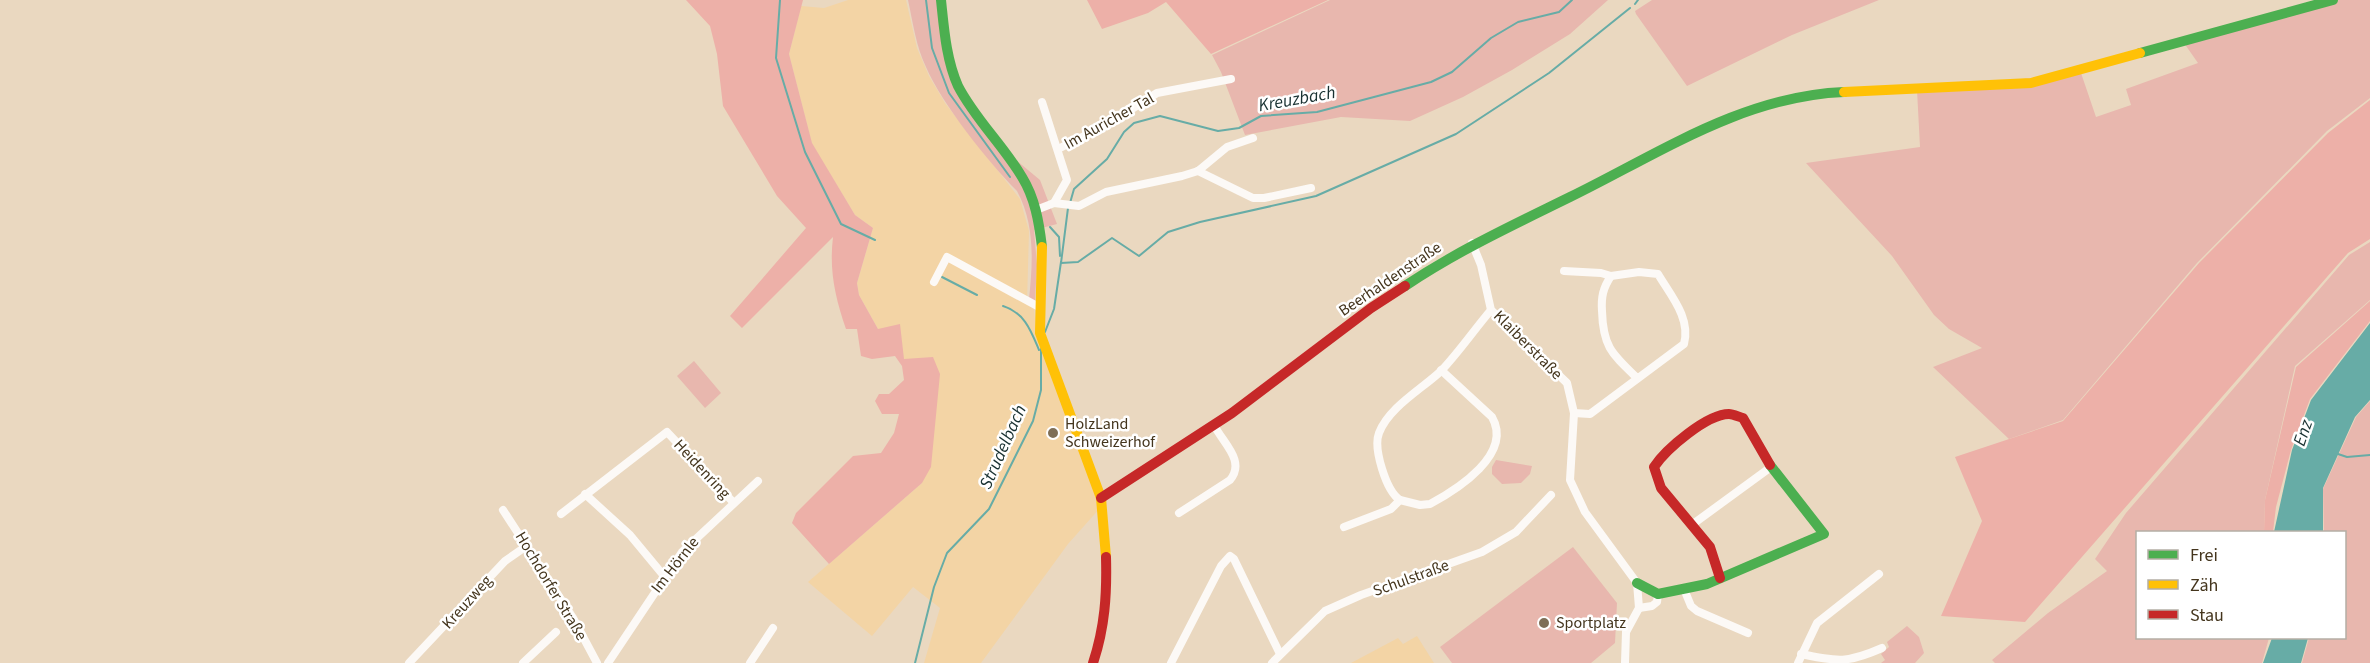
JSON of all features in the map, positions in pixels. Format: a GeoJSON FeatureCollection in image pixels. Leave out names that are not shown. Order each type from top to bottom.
{"type":"FeatureCollection","features":[{"type":"Feature","properties":{"kind":"street"},"geometry":{"type":"LineString","coordinates":[[941,0],[947,50],[958,85],[979,119],[1022,177],[1036,210],[1042,247],[1039,328],[1044,348],[1101,498],[1108,548],[1107,601],[1102,635],[1093,663]]}},
{"type":"Feature","properties":{"kind":"street","name":"Beerhaldenstraße"},"geometry":{"type":"LineString","coordinates":[[1101,498],[1214,425],[1278,381],[1371,308],[1472,243],[1719,122],[1773,102],[1812,93],[2031,83],[2333,0]]}},
{"type":"Feature","properties":{"kind":"street","name":"Im Auricher Tal"},"geometry":{"type":"LineString","coordinates":[[1058,149],[1108,124],[1157,93],[1231,79]]}},
{"type":"Feature","properties":{"kind":"street"},"geometry":{"type":"LineString","coordinates":[[1042,102],[1067,180],[1057,205]]}},
{"type":"Feature","properties":{"kind":"street"},"geometry":{"type":"LineString","coordinates":[[1036,210],[1057,205],[1078,206],[1106,192],[1198,171],[1227,147],[1253,138]]}},
{"type":"Feature","properties":{"kind":"street"},"geometry":{"type":"LineString","coordinates":[[1198,171],[1253,198],[1264,198],[1311,188]]}},
{"type":"Feature","properties":{"kind":"street","name":"Klaiberstraße"},"geometry":{"type":"LineString","coordinates":[[1472,243],[1481,265],[1491,310],[1567,383],[1574,413],[1569,465],[1570,480],[1585,512],[1636,583],[1639,608]]}},
{"type":"Feature","properties":{"kind":"street"},"geometry":{"type":"LineString","coordinates":[[936,276],[947,257],[1038,307]]}},
{"type":"Feature","properties":{"kind":"street"},"geometry":{"type":"LineString","coordinates":[[1564,271],[1601,273],[1611,276],[1639,272],[1658,274],[1685,320],[1687,332],[1684,344],[1590,414],[1574,413]]}},
{"type":"Feature","properties":{"kind":"street"},"geometry":{"type":"LineString","coordinates":[[1611,276],[1604,287],[1602,335],[1616,358],[1637,378]]}},
{"type":"Feature","properties":{"kind":"street"},"geometry":{"type":"LineString","coordinates":[[1441,370],[1492,417],[1497,430],[1495,448],[1486,463],[1439,499],[1420,506],[1400,500],[1388,488],[1378,452],[1379,430],[1392,414],[1441,370],[1491,310]]}},
{"type":"Feature","properties":{"kind":"street"},"geometry":{"type":"LineString","coordinates":[[1636,583],[1659,594],[1684,590],[1720,578],[1824,534],[1771,467],[1754,433],[1737,414],[1730,414],[1706,423],[1668,450],[1654,467],[1656,478],[1669,498],[1710,547],[1720,578]]}},
{"type":"Feature","properties":{"kind":"street"},"geometry":{"type":"LineString","coordinates":[[1179,513],[1236,474],[1237,461],[1214,425]]}},
{"type":"Feature","properties":{"kind":"street","name":"Heidenring"},"geometry":{"type":"LineString","coordinates":[[561,514],[667,432],[733,502]]}},
{"type":"Feature","properties":{"kind":"street"},"geometry":{"type":"LineString","coordinates":[[1693,524],[1771,467]]}},
{"type":"Feature","properties":{"kind":"street","name":"Im Hörnle"},"geometry":{"type":"LineString","coordinates":[[608,663],[682,552],[758,481]]}},
{"type":"Feature","properties":{"kind":"street"},"geometry":{"type":"LineString","coordinates":[[585,494],[630,535],[664,576]]}},
{"type":"Feature","properties":{"kind":"street","name":"Schulstraße"},"geometry":{"type":"LineString","coordinates":[[1272,663],[1325,611],[1340,603],[1482,552],[1516,532],[1551,495]]}},
{"type":"Feature","properties":{"kind":"street"},"geometry":{"type":"LineString","coordinates":[[1344,527],[1391,508],[1400,500]]}},
{"type":"Feature","properties":{"kind":"street","name":"Hochdorfer Straße"},"geometry":{"type":"LineString","coordinates":[[504,510],[528,545],[597,663]]}},
{"type":"Feature","properties":{"kind":"street","name":"Kreuzweg"},"geometry":{"type":"LineString","coordinates":[[409,663],[505,561],[528,545]]}},
{"type":"Feature","properties":{"kind":"street"},"geometry":{"type":"LineString","coordinates":[[1171,663],[1221,566],[1230,556],[1234,559],[1280,654]]}},
{"type":"Feature","properties":{"kind":"street"},"geometry":{"type":"LineString","coordinates":[[1798,663],[1817,623],[1879,574]]}},
{"type":"Feature","properties":{"kind":"street"},"geometry":{"type":"LineString","coordinates":[[1684,590],[1691,606],[1696,610],[1748,633]]}},
{"type":"Feature","properties":{"kind":"street"},"geometry":{"type":"LineString","coordinates":[[1625,663],[1626,632],[1639,608],[1652,606],[1657,602],[1659,594]]}},
{"type":"Feature","properties":{"kind":"street"},"geometry":{"type":"LineString","coordinates":[[750,663],[773,628]]}},
{"type":"Feature","properties":{"kind":"street"},"geometry":{"type":"LineString","coordinates":[[523,663],[556,632]]}},
{"type":"Feature","properties":{"kind":"street"},"geometry":{"type":"LineString","coordinates":[[1801,654],[1833,661],[1848,661],[1860,659],[1882,648]]}},
{"type":"Feature","properties":{"kind":"shaded area"},"geometry":{"type":"Polygon","coordinates":[[[686,0],[803,0],[789,54],[812,143],[855,215],[873,228],[857,283],[859,295],[878,329],[900,324],[904,359],[933,357],[940,374],[931,467],[922,483],[829,564],[792,523],[796,513],[853,456],[881,453],[894,433],[899,414],[882,414],[875,401],[879,394],[889,394],[904,380],[902,366],[895,356],[872,359],[861,356],[857,329],[846,329],[834,283],[833,237],[742,328],[730,316],[806,228],[777,196],[723,106],[717,54],[710,26],[686,0]]]}},
{"type":"Feature","properties":{"kind":"shaded area"},"geometry":{"type":"Polygon","coordinates":[[[848,0],[906,0],[917,48],[929,76],[945,103],[1020,199],[1029,231],[1027,303],[1034,308],[1036,333],[1101,507],[1068,544],[981,663],[924,663],[940,608],[913,587],[872,636],[808,582],[922,483],[904,359],[878,329],[859,295],[857,283],[873,228],[855,215],[812,144],[789,54],[801,6],[824,8],[848,0]]]}},
{"type":"Feature","properties":{"kind":"shaded area"},"geometry":{"type":"Polygon","coordinates":[[[908,0],[937,0],[946,62],[1005,151],[1040,180],[1057,224],[1034,230],[1037,265],[1035,301],[1029,299],[1031,244],[1023,204],[1017,191],[967,132],[933,82],[920,51],[908,0]]]}},
{"type":"Feature","properties":{"kind":"shaded area"},"geometry":{"type":"Polygon","coordinates":[[[1087,0],[1328,0],[1211,54],[1166,2],[1148,13],[1102,29],[1087,0]]]}},
{"type":"Feature","properties":{"kind":"shaded area"},"geometry":{"type":"Polygon","coordinates":[[[1330,0],[1608,0],[1570,34],[1512,70],[1463,97],[1410,121],[1341,117],[1245,135],[1221,72],[1212,55],[1330,0]]]}},
{"type":"Feature","properties":{"kind":"shaded area"},"geometry":{"type":"Polygon","coordinates":[[[1652,0],[1879,0],[1792,35],[1687,86],[1636,14],[1635,11],[1652,0]]]}},
{"type":"Feature","properties":{"kind":"shaded area"},"geometry":{"type":"Polygon","coordinates":[[[2339,0],[2370,0],[2370,98],[2327,131],[2197,263],[2063,420],[2009,439],[1933,367],[1982,348],[1949,329],[1934,315],[1892,256],[1806,163],[1920,147],[1917,90],[2081,73],[2096,117],[2131,105],[2126,89],[2198,63],[2184,43],[2339,0]]]}},
{"type":"Feature","properties":{"kind":"shaded area"},"geometry":{"type":"Polygon","coordinates":[[[2370,100],[2370,239],[2348,253],[2025,622],[1941,616],[1982,521],[1955,457],[2063,421],[2199,263],[2328,133],[2370,100]]]}},
{"type":"Feature","properties":{"kind":"shaded area"},"geometry":{"type":"Polygon","coordinates":[[[2370,242],[2370,300],[2295,366],[2265,500],[2264,531],[2136,531],[2136,639],[2269,639],[2262,663],[1995,663],[1992,660],[2048,613],[2107,571],[2095,559],[2126,513],[2349,255],[2370,242]]]}},
{"type":"Feature","properties":{"kind":"shaded area"},"geometry":{"type":"Polygon","coordinates":[[[2370,301],[2370,321],[2310,399],[2291,450],[2276,507],[2273,531],[2264,531],[2265,500],[2296,367],[2370,301]]]}},
{"type":"Feature","properties":{"kind":"shaded area"},"geometry":{"type":"Polygon","coordinates":[[[694,361],[721,393],[705,408],[677,376],[694,361]]]}},
{"type":"Feature","properties":{"kind":"shaded area"},"geometry":{"type":"Polygon","coordinates":[[[2370,401],[2370,663],[2302,663],[2309,639],[2346,639],[2346,531],[2324,531],[2323,489],[2356,417],[2370,401]]]}},
{"type":"Feature","properties":{"kind":"shaded area"},"geometry":{"type":"Polygon","coordinates":[[[1496,460],[1532,466],[1530,474],[1521,483],[1502,484],[1492,474],[1492,467],[1496,460]]]}},
{"type":"Feature","properties":{"kind":"shaded area","name":"Sportplatz"},"geometry":{"type":"Polygon","coordinates":[[[1573,547],[1617,603],[1615,643],[1591,663],[1452,663],[1440,647],[1573,547]]]}},
{"type":"Feature","properties":{"kind":"shaded area"},"geometry":{"type":"Polygon","coordinates":[[[1907,626],[1919,637],[1924,653],[1915,663],[1881,663],[1885,660],[1881,654],[1889,647],[1887,642],[1907,626]]]}},
{"type":"Feature","properties":{"kind":"shaded area"},"geometry":{"type":"Polygon","coordinates":[[[1417,636],[1434,663],[1351,663],[1398,638],[1403,644],[1417,636]]]}},
{"type":"Feature","properties":{"kind":"water","name":"Enz"},"geometry":{"type":"Polygon","coordinates":[[[2370,323],[2370,400],[2355,417],[2323,488],[2323,531],[2274,531],[2292,450],[2311,400],[2370,323]]]}},
{"type":"Feature","properties":{"kind":"water"},"geometry":{"type":"Polygon","coordinates":[[[2272,639],[2308,639],[2301,663],[2263,663],[2272,639]]]}},
{"type":"Feature","properties":{"kind":"waterway"},"geometry":{"type":"LineString","coordinates":[[780,0],[776,58],[805,152],[841,224],[875,240]]}},
{"type":"Feature","properties":{"kind":"waterway","name":"Strudelbach"},"geometry":{"type":"LineString","coordinates":[[926,0],[932,48],[949,93],[1010,177]]}},
{"type":"Feature","properties":{"kind":"waterway","name":"Kreuzbach"},"geometry":{"type":"LineString","coordinates":[[1070,203],[1074,189],[1107,159],[1124,132],[1134,123],[1160,116],[1218,131],[1239,128],[1261,116],[1317,112],[1431,82],[1452,72],[1491,38],[1518,22],[1559,12],[1572,0]]}},
{"type":"Feature","properties":{"kind":"waterway"},"geometry":{"type":"LineString","coordinates":[[1635,4],[1638,0]]}},
{"type":"Feature","properties":{"kind":"waterway"},"geometry":{"type":"LineString","coordinates":[[1068,208],[1061,263],[1078,262],[1112,238],[1139,256],[1168,232],[1200,222],[1316,196],[1456,134],[1549,73],[1630,8]]}},
{"type":"Feature","properties":{"kind":"waterway","name":"Kreuzbach"},"geometry":{"type":"LineString","coordinates":[[1050,227],[1059,237],[1060,256]]}},
{"type":"Feature","properties":{"kind":"waterway","name":"Strudelbach"},"geometry":{"type":"LineString","coordinates":[[1045,332],[1054,309],[1061,262]]}},
{"type":"Feature","properties":{"kind":"waterway"},"geometry":{"type":"LineString","coordinates":[[942,277],[977,295]]}},
{"type":"Feature","properties":{"kind":"waterway"},"geometry":{"type":"LineString","coordinates":[[1003,306],[1022,318],[1039,350]]}},
{"type":"Feature","properties":{"kind":"waterway","name":"Strudelbach"},"geometry":{"type":"LineString","coordinates":[[915,663],[934,587],[947,553],[989,509],[1033,421],[1041,390],[1041,349]]}},
{"type":"Feature","properties":{"kind":"waterway"},"geometry":{"type":"LineString","coordinates":[[2338,454],[2347,457],[2370,455]]}},
{"type":"Feature","properties":{"kind":"traffic: fast"},"geometry":{"type":"LineString","coordinates":[[941,0],[948,54],[958,86],[972,110],[1014,165],[1026,185],[1036,210],[1042,247]]}},
{"type":"Feature","properties":{"kind":"traffic: fast"},"geometry":{"type":"LineString","coordinates":[[2140,53],[2333,0]]}},
{"type":"Feature","properties":{"kind":"traffic: fast"},"geometry":{"type":"LineString","coordinates":[[1405,286],[1486,239],[1702,130],[1771,104],[1807,96],[1844,92]]}},
{"type":"Feature","properties":{"kind":"traffic: fast"},"geometry":{"type":"LineString","coordinates":[[1637,583],[1658,594],[1707,584],[1824,534],[1770,465]]}},
{"type":"Feature","properties":{"kind":"traffic: slow"},"geometry":{"type":"LineString","coordinates":[[1844,92],[2031,83],[2140,53]]}},
{"type":"Feature","properties":{"kind":"traffic: slow"},"geometry":{"type":"LineString","coordinates":[[1042,247],[1040,333],[1101,498],[1106,557]]}},
{"type":"Feature","properties":{"kind":"traffic: jam"},"geometry":{"type":"LineString","coordinates":[[1101,498],[1232,413],[1371,308],[1405,286]]}},
{"type":"Feature","properties":{"kind":"traffic: jam"},"geometry":{"type":"LineString","coordinates":[[1720,578],[1710,547],[1661,488],[1654,467],[1668,451],[1699,426],[1729,414],[1743,418],[1770,465]]}},
{"type":"Feature","properties":{"kind":"traffic: jam"},"geometry":{"type":"LineString","coordinates":[[1093,663],[1104,610],[1106,557]]}},
{"type":"Feature","properties":{"kind":"place","name":"HolzLand Schweizerhof"},"geometry":{"type":"Point","coordinates":[1053,433]}},
{"type":"Feature","properties":{"kind":"place","name":"Sportplatz"},"geometry":{"type":"Point","coordinates":[1544,623]}}]}
